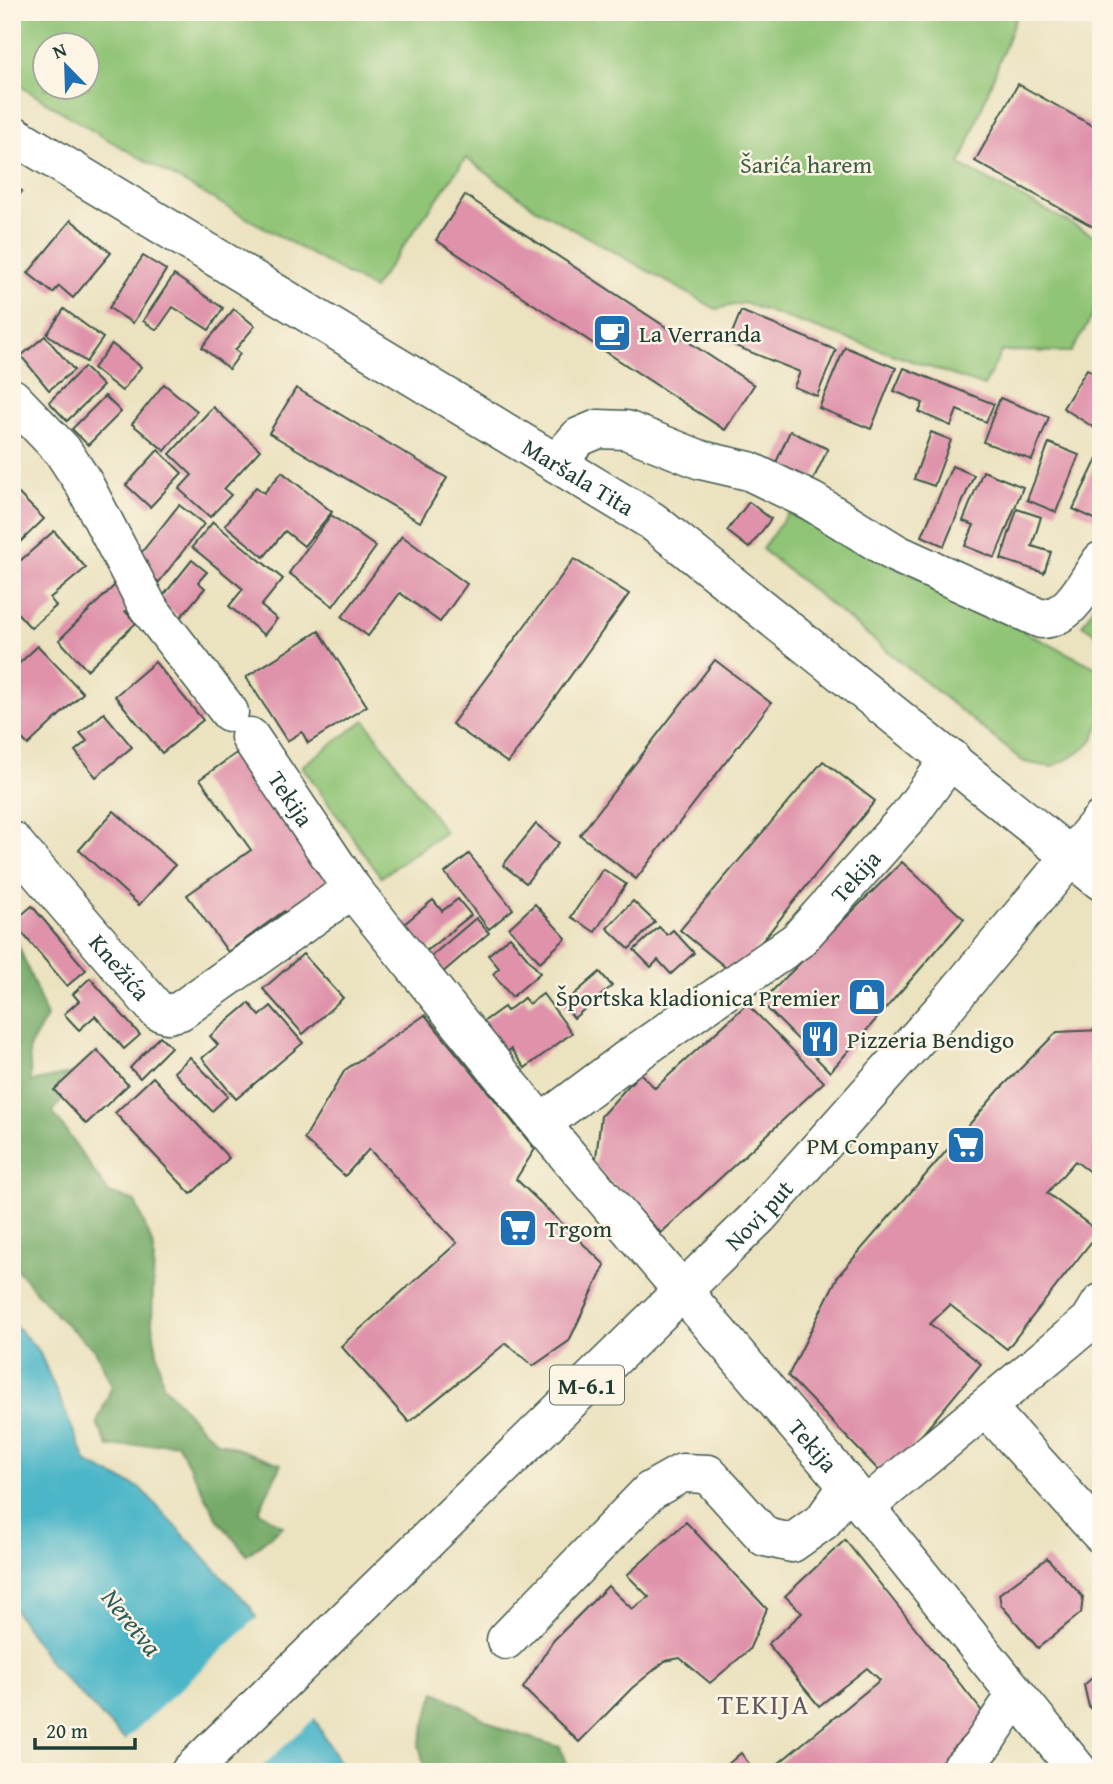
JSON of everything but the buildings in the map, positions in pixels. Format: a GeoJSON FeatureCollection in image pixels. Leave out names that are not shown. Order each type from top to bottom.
{"type":"FeatureCollection","features":[{"type":"Feature","properties":{"kind":"street","name":"Maršala Tita"},"geometry":{"type":"LineString","coordinates":[[12,134],[652,521],[1087,869]]}},
{"type":"Feature","properties":{"kind":"street","name":"Tekija"},"geometry":{"type":"LineString","coordinates":[[12,398],[62,450],[83,482],[148,607],[239,724],[352,889],[541,1124],[856,1496],[1079,1772]]}},
{"type":"Feature","properties":{"kind":"street"},"geometry":{"type":"LineString","coordinates":[[557,462],[579,438],[598,429],[626,430],[702,460],[749,471],[811,501],[897,554],[1041,619],[1054,619],[1067,610],[1101,561]]}},
{"type":"Feature","properties":{"kind":"street","name":"Tekija"},"geometry":{"type":"LineString","coordinates":[[541,1124],[629,1058],[798,940],[908,817],[951,758]]}},
{"type":"Feature","properties":{"kind":"street","name":"Novi put"},"geometry":{"type":"LineString","coordinates":[[190,1772],[684,1292],[818,1153],[1087,869],[1101,820]]}},
{"type":"Feature","properties":{"kind":"street","name":"Knežića"},"geometry":{"type":"LineString","coordinates":[[12,841],[158,1011],[168,1014],[180,1012],[352,889]]}},
{"type":"Feature","properties":{"kind":"street"},"geometry":{"type":"LineString","coordinates":[[506,1640],[650,1491],[682,1473],[708,1474],[765,1537],[792,1543],[986,1407],[1090,1321],[1100,1293]]}},
{"type":"Feature","properties":{"kind":"street"},"geometry":{"type":"LineString","coordinates":[[986,1407],[1101,1534]]}},
{"type":"Feature","properties":{"kind":"street"},"geometry":{"type":"LineString","coordinates":[[958,1772],[981,1747],[1016,1695]]}},
{"type":"Feature","properties":{"kind":"green space","name":"Šarića harem"},"geometry":{"type":"Polygon","coordinates":[[[12,12],[1018,12],[960,165],[1101,239],[1101,302],[1071,352],[1002,351],[984,386],[744,303],[716,309],[535,208],[466,158],[373,289],[46,102],[102,102],[102,32],[32,32],[32,93],[12,81],[12,12]]]}},
{"type":"Feature","properties":{"kind":"green space"},"geometry":{"type":"Polygon","coordinates":[[[788,513],[1101,670],[1100,719],[1092,740],[1070,758],[1051,767],[1024,762],[762,549],[788,513]]]}},
{"type":"Feature","properties":{"kind":"green space"},"geometry":{"type":"Polygon","coordinates":[[[1101,596],[1101,637],[1082,625],[1101,596]]]}},
{"type":"Feature","properties":{"kind":"green space"},"geometry":{"type":"Polygon","coordinates":[[[365,720],[445,832],[381,877],[302,766],[365,720]]]}},
{"type":"Feature","properties":{"kind":"green space"},"geometry":{"type":"Polygon","coordinates":[[[12,929],[47,1017],[29,1048],[31,1082],[82,1071],[53,1112],[109,1193],[135,1201],[154,1249],[152,1324],[163,1385],[203,1430],[219,1442],[281,1464],[259,1511],[283,1526],[247,1555],[218,1520],[177,1443],[108,1447],[97,1423],[112,1386],[95,1350],[57,1316],[12,1264],[12,929]]]}},
{"type":"Feature","properties":{"kind":"green space"},"geometry":{"type":"Polygon","coordinates":[[[435,1691],[502,1729],[560,1747],[569,1772],[426,1772],[419,1745],[435,1691]]]}},
{"type":"Feature","properties":{"kind":"water","name":"Neretva"},"geometry":{"type":"Polygon","coordinates":[[[12,1322],[39,1351],[87,1463],[140,1488],[249,1605],[339,1762],[350,1772],[156,1772],[51,1664],[12,1606],[12,1322]]]}},
{"type":"Feature","properties":{"kind":"pier"},"geometry":{"type":"Polygon","coordinates":[[[259,1616],[317,1716],[256,1772],[151,1772],[123,1742],[259,1616]]]}},
{"type":"Feature","properties":{"kind":"place","name":"La Verranda"},"geometry":{"type":"Point","coordinates":[612,333]}},
{"type":"Feature","properties":{"kind":"place","name":"Športska kladionica Premier"},"geometry":{"type":"Point","coordinates":[867,997]}},
{"type":"Feature","properties":{"kind":"place","name":"Pizzeria Bendigo"},"geometry":{"type":"Point","coordinates":[820,1039]}},
{"type":"Feature","properties":{"kind":"place","name":"PM Company"},"geometry":{"type":"Point","coordinates":[966,1145]}},
{"type":"Feature","properties":{"kind":"place","name":"Trgom"},"geometry":{"type":"Point","coordinates":[518,1228]}},
{"type":"Feature","properties":{"kind":"district","name":"TEKIJA"},"geometry":{"type":"Point","coordinates":[764,1703]}}]}
